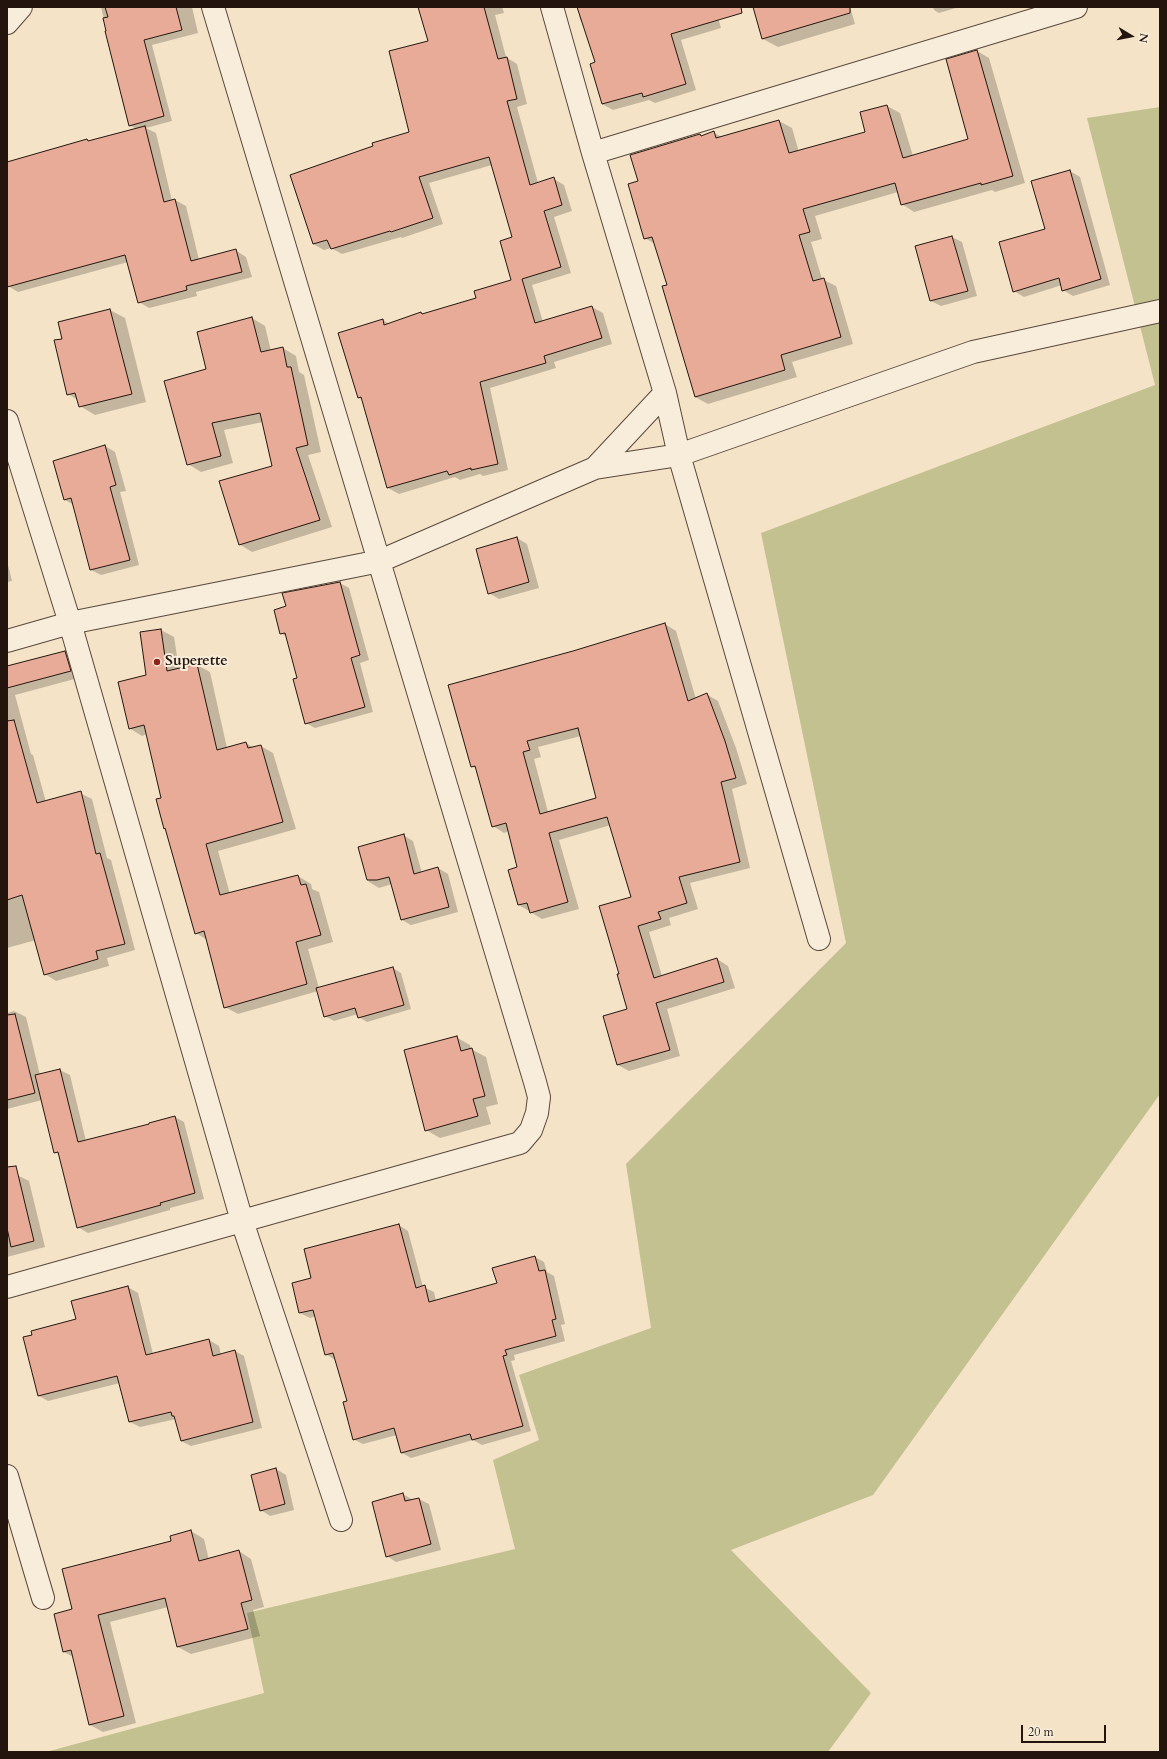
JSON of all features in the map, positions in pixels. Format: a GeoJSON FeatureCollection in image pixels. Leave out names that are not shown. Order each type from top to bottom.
{"type":"FeatureCollection","features":[{"type":"Feature","properties":{"kind":"street"},"geometry":{"type":"LineString","coordinates":[[7,23],[20,7]]}},
{"type":"Feature","properties":{"kind":"street"},"geometry":{"type":"LineString","coordinates":[[7,1287],[520,1143],[531,1130],[537,1113],[539,1097],[535,1082],[213,7]]}},
{"type":"Feature","properties":{"kind":"street"},"geometry":{"type":"LineString","coordinates":[[552,7],[593,153],[665,393],[679,455],[819,939]]}},
{"type":"Feature","properties":{"kind":"street"},"geometry":{"type":"LineString","coordinates":[[593,153],[1076,7]]}},
{"type":"Feature","properties":{"kind":"street"},"geometry":{"type":"LineString","coordinates":[[7,641],[70,623],[380,562],[594,468],[679,455],[973,352],[1160,311]]}},
{"type":"Feature","properties":{"kind":"street"},"geometry":{"type":"LineString","coordinates":[[594,468],[665,393]]}},
{"type":"Feature","properties":{"kind":"street"},"geometry":{"type":"LineString","coordinates":[[7,421],[70,623],[242,1221],[342,1520]]}},
{"type":"Feature","properties":{"kind":"street"},"geometry":{"type":"LineString","coordinates":[[7,1476],[43,1598]]}},
{"type":"Feature","properties":{"kind":"shaded area"},"geometry":{"type":"Polygon","coordinates":[[[1160,107],[1160,1094],[873,1495],[731,1550],[871,1693],[828,1752],[46,1752],[264,1693],[247,1613],[515,1549],[493,1460],[539,1440],[519,1375],[651,1328],[626,1164],[846,943],[761,533],[1155,385],[1087,118],[1160,107]]]}},
{"type":"Feature","properties":{"kind":"building"},"geometry":{"type":"Polygon","coordinates":[[[105,7],[176,7],[182,30],[144,40],[164,116],[129,126],[105,31],[103,18],[108,17],[105,7]]]}},
{"type":"Feature","properties":{"kind":"building"},"geometry":{"type":"Polygon","coordinates":[[[418,7],[484,7],[498,59],[507,57],[517,99],[507,101],[530,185],[554,177],[562,205],[544,211],[561,267],[522,279],[535,323],[592,306],[602,338],[544,356],[546,363],[480,382],[498,464],[471,470],[471,468],[449,475],[447,471],[387,488],[361,397],[358,398],[338,333],[383,319],[384,325],[421,312],[422,314],[476,298],[474,291],[511,280],[500,241],[512,237],[489,157],[419,177],[433,218],[331,249],[327,240],[313,244],[290,175],[373,146],[372,143],[409,132],[389,51],[428,41],[418,7]]]}},
{"type":"Feature","properties":{"kind":"building"},"geometry":{"type":"Polygon","coordinates":[[[577,7],[741,7],[742,13],[671,34],[686,84],[643,97],[642,93],[602,104],[590,64],[595,62],[577,7]]]}},
{"type":"Feature","properties":{"kind":"building"},"geometry":{"type":"Polygon","coordinates":[[[753,7],[850,7],[850,13],[762,39],[753,7]]]}},
{"type":"Feature","properties":{"kind":"building"},"geometry":{"type":"Polygon","coordinates":[[[977,50],[1013,176],[981,185],[981,183],[901,205],[895,183],[803,209],[810,232],[799,235],[813,281],[824,278],[841,337],[781,355],[785,370],[695,397],[662,286],[667,285],[652,237],[644,239],[628,184],[638,181],[630,155],[700,134],[701,136],[714,131],[716,138],[779,120],[789,153],[865,132],[860,112],[887,105],[903,158],[968,139],[946,59],[977,50]]]}},
{"type":"Feature","properties":{"kind":"building"},"geometry":{"type":"Polygon","coordinates":[[[145,126],[164,202],[175,199],[191,261],[236,249],[242,272],[186,286],[187,290],[138,303],[125,255],[7,287],[7,162],[87,139],[88,141],[145,126]]]}},
{"type":"Feature","properties":{"kind":"building"},"geometry":{"type":"Polygon","coordinates":[[[1070,170],[1101,279],[1062,291],[1059,278],[1013,292],[999,242],[1045,229],[1031,181],[1070,170]]]}},
{"type":"Feature","properties":{"kind":"building"},"geometry":{"type":"Polygon","coordinates":[[[952,236],[968,291],[930,301],[915,246],[952,236]]]}},
{"type":"Feature","properties":{"kind":"building"},"geometry":{"type":"Polygon","coordinates":[[[110,309],[132,394],[79,407],[75,393],[67,395],[54,340],[62,339],[58,322],[110,309]]]}},
{"type":"Feature","properties":{"kind":"building"},"geometry":{"type":"Polygon","coordinates":[[[252,317],[261,352],[283,347],[287,367],[291,367],[308,445],[296,448],[320,520],[239,545],[219,481],[272,466],[260,413],[212,423],[221,456],[187,465],[164,381],[206,369],[197,332],[252,317]]]}},
{"type":"Feature","properties":{"kind":"building"},"geometry":{"type":"Polygon","coordinates":[[[105,445],[116,485],[110,487],[130,560],[90,570],[71,498],[64,500],[53,461],[105,445]]]}},
{"type":"Feature","properties":{"kind":"building"},"geometry":{"type":"Polygon","coordinates":[[[517,537],[529,582],[488,594],[476,549],[517,537]]]}},
{"type":"Feature","properties":{"kind":"building"},"geometry":{"type":"Polygon","coordinates":[[[340,582],[360,655],[351,658],[365,707],[305,724],[293,679],[297,678],[285,633],[280,634],[274,610],[286,606],[282,593],[340,582]]]}},
{"type":"Feature","properties":{"kind":"building"},"geometry":{"type":"Polygon","coordinates":[[[665,623],[688,701],[707,693],[725,741],[736,778],[721,782],[740,862],[679,877],[687,903],[658,912],[661,919],[638,926],[654,978],[717,958],[724,982],[656,1003],[670,1050],[617,1065],[603,1016],[627,1009],[617,974],[619,974],[599,906],[631,897],[607,817],[549,833],[568,902],[530,913],[527,903],[518,905],[508,870],[517,867],[506,823],[492,827],[475,766],[471,767],[448,685],[573,651],[665,623]],[[578,728],[527,741],[530,750],[523,752],[540,814],[596,798],[578,728]]]}},
{"type":"Feature","properties":{"kind":"building"},"geometry":{"type":"Polygon","coordinates":[[[161,629],[167,671],[197,664],[217,750],[246,742],[248,748],[261,745],[283,822],[206,844],[220,895],[298,875],[301,885],[306,884],[321,935],[296,942],[307,984],[224,1008],[204,931],[195,934],[165,828],[164,829],[156,799],[161,798],[144,725],[129,729],[118,682],[146,675],[140,632],[161,629]]]}},
{"type":"Feature","properties":{"kind":"building"},"geometry":{"type":"Polygon","coordinates":[[[65,651],[71,671],[7,688],[7,666],[65,651]]]}},
{"type":"Feature","properties":{"kind":"building"},"geometry":{"type":"Polygon","coordinates":[[[14,720],[37,803],[81,791],[96,854],[100,853],[125,944],[96,951],[98,959],[44,975],[22,895],[7,900],[7,721],[14,720]]]}},
{"type":"Feature","properties":{"kind":"building"},"geometry":{"type":"Polygon","coordinates":[[[404,834],[414,874],[438,867],[449,907],[401,920],[389,877],[377,880],[367,880],[358,847],[404,834]]]}},
{"type":"Feature","properties":{"kind":"building"},"geometry":{"type":"Polygon","coordinates":[[[393,967],[404,1005],[358,1018],[355,1008],[324,1017],[316,988],[393,967]]]}},
{"type":"Feature","properties":{"kind":"building"},"geometry":{"type":"Polygon","coordinates":[[[15,1014],[35,1093],[7,1100],[7,1015],[15,1014]]]}},
{"type":"Feature","properties":{"kind":"building"},"geometry":{"type":"Polygon","coordinates":[[[457,1036],[461,1051],[472,1048],[485,1096],[473,1099],[478,1116],[425,1131],[404,1050],[457,1036]]]}},
{"type":"Feature","properties":{"kind":"building"},"geometry":{"type":"Polygon","coordinates":[[[60,1069],[78,1142],[175,1116],[195,1193],[160,1203],[161,1205],[77,1228],[58,1152],[54,1153],[35,1075],[60,1069]]]}},
{"type":"Feature","properties":{"kind":"building"},"geometry":{"type":"Polygon","coordinates":[[[16,1166],[34,1241],[11,1247],[7,1228],[7,1167],[16,1166]]]}},
{"type":"Feature","properties":{"kind":"building"},"geometry":{"type":"Polygon","coordinates":[[[399,1224],[416,1288],[425,1285],[429,1302],[497,1283],[492,1268],[535,1256],[539,1271],[545,1270],[556,1319],[552,1320],[556,1336],[505,1350],[507,1355],[503,1356],[523,1426],[472,1440],[470,1434],[401,1453],[394,1428],[353,1440],[343,1402],[347,1401],[333,1353],[325,1355],[313,1310],[299,1313],[292,1283],[311,1278],[304,1249],[399,1224]]]}},
{"type":"Feature","properties":{"kind":"building"},"geometry":{"type":"Polygon","coordinates":[[[128,1286],[146,1355],[209,1339],[213,1356],[235,1350],[253,1422],[181,1441],[174,1416],[172,1416],[171,1412],[129,1422],[117,1376],[38,1396],[23,1337],[32,1335],[31,1331],[76,1319],[71,1301],[128,1286]]]}},
{"type":"Feature","properties":{"kind":"building"},"geometry":{"type":"Polygon","coordinates":[[[276,1468],[285,1504],[260,1511],[251,1475],[276,1468]]]}},
{"type":"Feature","properties":{"kind":"building"},"geometry":{"type":"Polygon","coordinates":[[[403,1493],[405,1501],[419,1498],[431,1544],[386,1557],[372,1502],[403,1493]]]}},
{"type":"Feature","properties":{"kind":"building"},"geometry":{"type":"Polygon","coordinates":[[[191,1530],[199,1561],[239,1550],[252,1600],[241,1603],[248,1629],[177,1647],[165,1598],[98,1615],[124,1716],[89,1725],[71,1650],[63,1652],[54,1614],[72,1609],[62,1569],[171,1541],[170,1536],[191,1530]]]}},
{"type":"Feature","properties":{"kind":"place","name":"Superette"},"geometry":{"type":"Point","coordinates":[157,662]}}]}
